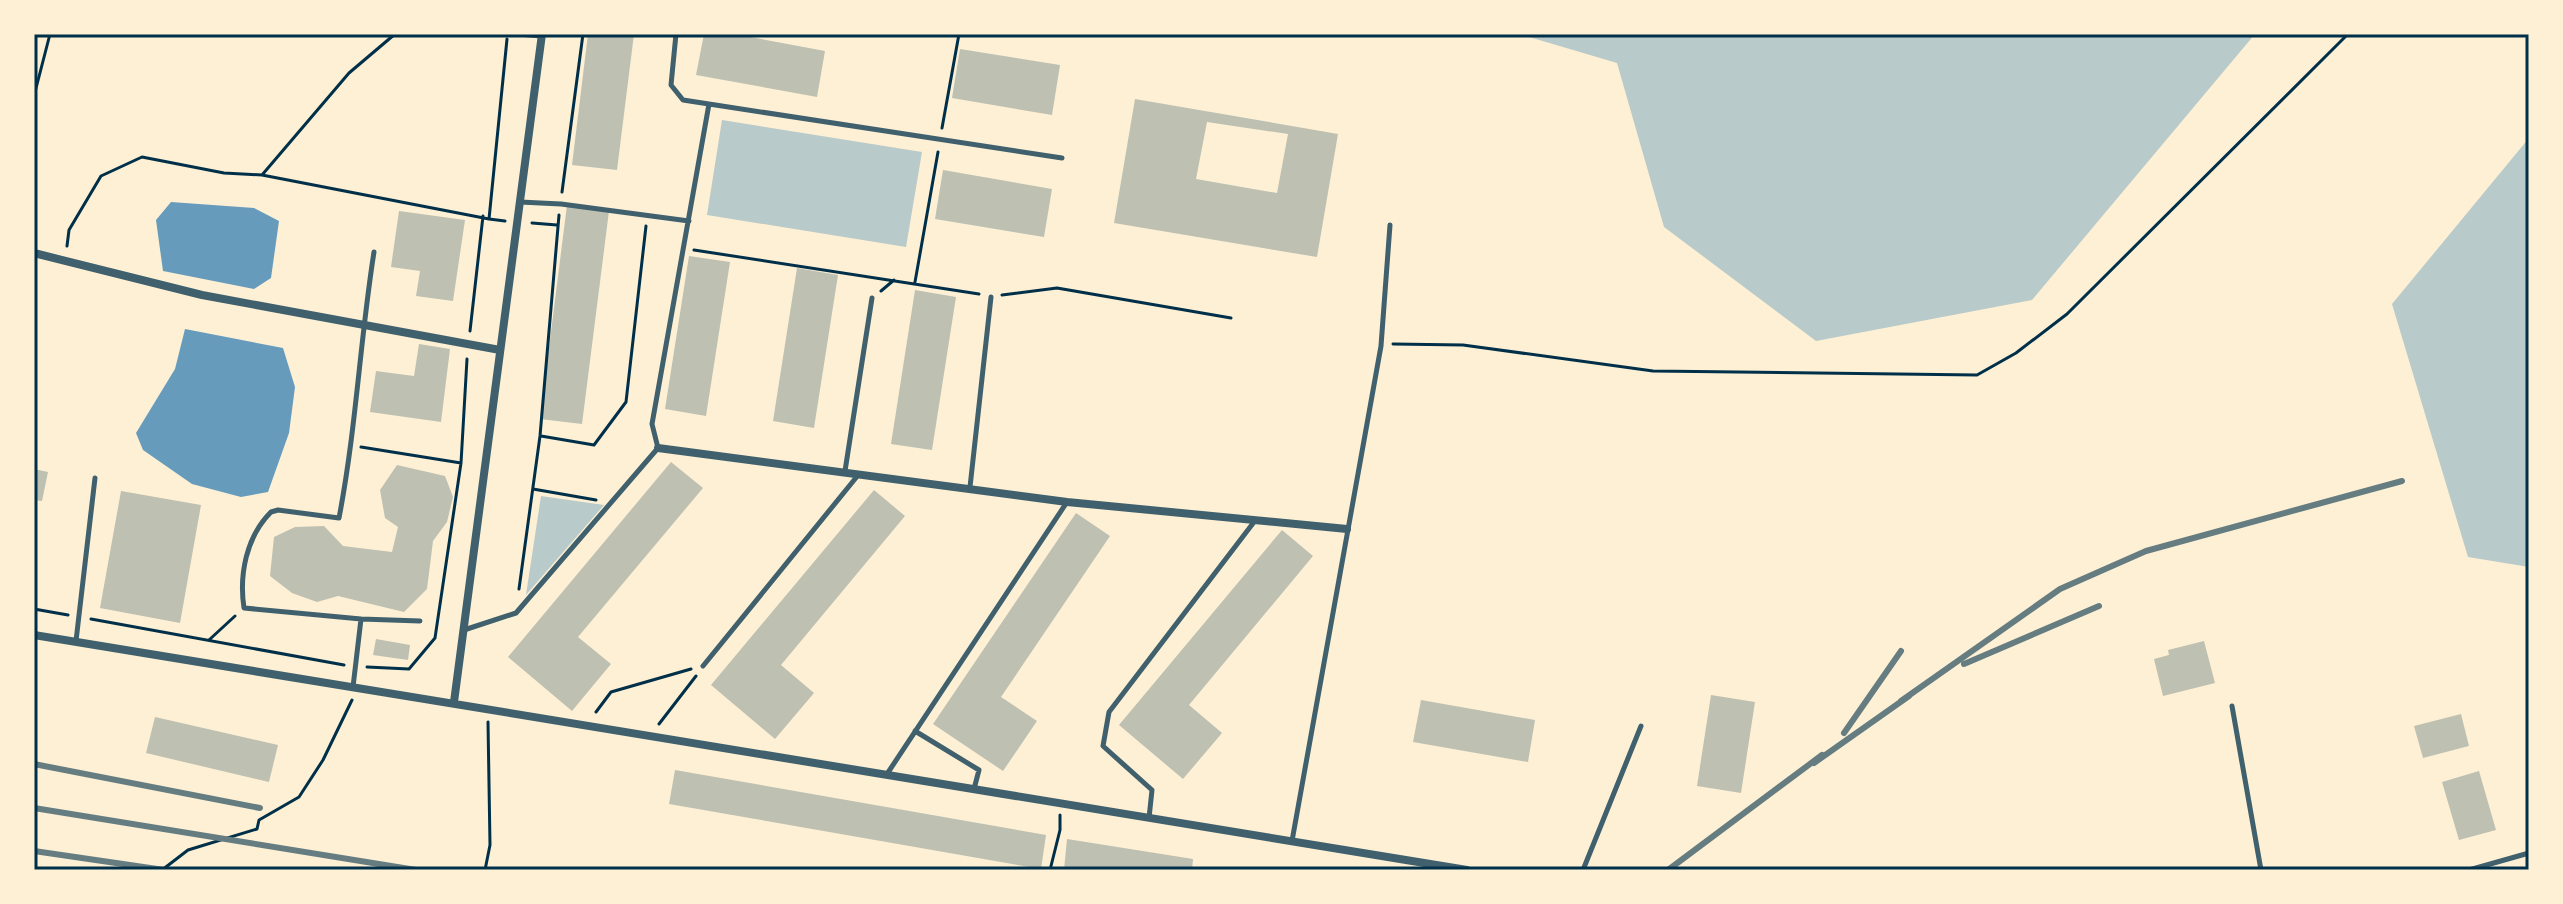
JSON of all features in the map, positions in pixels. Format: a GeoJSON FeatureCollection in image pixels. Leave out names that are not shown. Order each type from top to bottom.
{"type":"FeatureCollection","features":[{"type":"Feature","properties":{"kind":"street"},"geometry":{"type":"LineString","coordinates":[[454,702],[541,35]]}},
{"type":"Feature","properties":{"kind":"street"},"geometry":{"type":"LineString","coordinates":[[34,253],[202,295],[363,322],[500,350]]}},
{"type":"Feature","properties":{"kind":"street"},"geometry":{"type":"LineString","coordinates":[[658,448],[1067,502],[1347,529]]}},
{"type":"Feature","properties":{"kind":"street"},"geometry":{"type":"LineString","coordinates":[[34,635],[1467,870]]}},
{"type":"Feature","properties":{"kind":"lane"},"geometry":{"type":"LineString","coordinates":[[518,34],[541,35]]}},
{"type":"Feature","properties":{"kind":"lane"},"geometry":{"type":"LineString","coordinates":[[676,34],[671,85],[683,100],[940,142],[1062,158]]}},
{"type":"Feature","properties":{"kind":"lane"},"geometry":{"type":"LineString","coordinates":[[463,630],[516,613],[658,448],[652,424],[709,104]]}},
{"type":"Feature","properties":{"kind":"lane"},"geometry":{"type":"LineString","coordinates":[[519,202],[561,204],[689,221]]}},
{"type":"Feature","properties":{"kind":"lane"},"geometry":{"type":"LineString","coordinates":[[1292,842],[1381,346],[1390,225]]}},
{"type":"Feature","properties":{"kind":"lane"},"geometry":{"type":"LineString","coordinates":[[374,252],[363,322],[353,445],[339,518],[278,510],[266,517],[241,572],[244,608],[420,621]]}},
{"type":"Feature","properties":{"kind":"lane"},"geometry":{"type":"LineString","coordinates":[[970,487],[991,297]]}},
{"type":"Feature","properties":{"kind":"lane"},"geometry":{"type":"LineString","coordinates":[[845,471],[872,298]]}},
{"type":"Feature","properties":{"kind":"lane"},"geometry":{"type":"LineString","coordinates":[[703,666],[860,473]]}},
{"type":"Feature","properties":{"kind":"lane"},"geometry":{"type":"LineString","coordinates":[[76,642],[95,478]]}},
{"type":"Feature","properties":{"kind":"lane"},"geometry":{"type":"LineString","coordinates":[[887,774],[1067,502]]}},
{"type":"Feature","properties":{"kind":"lane"},"geometry":{"type":"LineString","coordinates":[[1149,818],[1152,790],[1103,746],[1109,712],[1254,522]]}},
{"type":"Feature","properties":{"kind":"lane"},"geometry":{"type":"LineString","coordinates":[[353,688],[361,619]]}},
{"type":"Feature","properties":{"kind":"lane"},"geometry":{"type":"LineString","coordinates":[[2232,706],[2261,870]]}},
{"type":"Feature","properties":{"kind":"lane"},"geometry":{"type":"LineString","coordinates":[[1583,870],[1641,726]]}},
{"type":"Feature","properties":{"kind":"lane"},"geometry":{"type":"LineString","coordinates":[[914,730],[979,770],[974,789]]}},
{"type":"Feature","properties":{"kind":"lane"},"geometry":{"type":"LineString","coordinates":[[2469,870],[2529,853]]}},
{"type":"Feature","properties":{"kind":"path"},"geometry":{"type":"LineString","coordinates":[[34,96],[50,34]]}},
{"type":"Feature","properties":{"kind":"path"},"geometry":{"type":"LineString","coordinates":[[262,175],[349,73],[395,34]]}},
{"type":"Feature","properties":{"kind":"path"},"geometry":{"type":"LineString","coordinates":[[66,262],[69,230],[101,176],[142,157],[224,173],[262,175],[489,219],[508,34]]}},
{"type":"Feature","properties":{"kind":"path"},"geometry":{"type":"LineString","coordinates":[[516,613],[540,436],[561,204],[583,34]]}},
{"type":"Feature","properties":{"kind":"path"},"geometry":{"type":"LineString","coordinates":[[915,282],[959,34]]}},
{"type":"Feature","properties":{"kind":"path"},"geometry":{"type":"LineString","coordinates":[[1381,346],[1412,342],[1463,345],[1653,371],[1977,375],[2016,353],[2067,314],[2348,34]]}},
{"type":"Feature","properties":{"kind":"path"},"geometry":{"type":"LineString","coordinates":[[540,436],[594,445],[626,402],[647,214]]}},
{"type":"Feature","properties":{"kind":"path"},"geometry":{"type":"LineString","coordinates":[[682,248],[915,282],[991,297],[1057,288],[1231,318]]}},
{"type":"Feature","properties":{"kind":"path"},"geometry":{"type":"LineString","coordinates":[[872,298],[896,279]]}},
{"type":"Feature","properties":{"kind":"path"},"geometry":{"type":"LineString","coordinates":[[34,609],[354,667],[409,669],[435,638],[461,463],[353,445]]}},
{"type":"Feature","properties":{"kind":"path"},"geometry":{"type":"LineString","coordinates":[[533,489],[612,502]]}},
{"type":"Feature","properties":{"kind":"path"},"geometry":{"type":"LineString","coordinates":[[209,640],[244,608]]}},
{"type":"Feature","properties":{"kind":"path"},"geometry":{"type":"LineString","coordinates":[[585,725],[611,692],[703,666]]}},
{"type":"Feature","properties":{"kind":"path"},"geometry":{"type":"LineString","coordinates":[[651,736],[703,666]]}},
{"type":"Feature","properties":{"kind":"path"},"geometry":{"type":"LineString","coordinates":[[162,870],[188,850],[257,829],[259,820],[299,797],[352,706],[353,688]]}},
{"type":"Feature","properties":{"kind":"path"},"geometry":{"type":"LineString","coordinates":[[485,870],[490,845],[488,710]]}},
{"type":"Feature","properties":{"kind":"path"},"geometry":{"type":"LineString","coordinates":[[1050,870],[1060,830],[1059,803]]}},
{"type":"Feature","properties":{"kind":"shaded area"},"geometry":{"type":"Polygon","coordinates":[[[1519,34],[2255,34],[2032,300],[1816,341],[1664,227],[1617,63],[1519,34]]]}},
{"type":"Feature","properties":{"kind":"shaded area"},"geometry":{"type":"Polygon","coordinates":[[[722,120],[922,152],[906,247],[707,215],[722,120]]]}},
{"type":"Feature","properties":{"kind":"shaded area"},"geometry":{"type":"Polygon","coordinates":[[[2529,138],[2529,567],[2468,557],[2392,304],[2529,138]]]}},
{"type":"Feature","properties":{"kind":"shaded area"},"geometry":{"type":"Polygon","coordinates":[[[541,496],[604,505],[526,595],[541,496]]]}},
{"type":"Feature","properties":{"kind":"water"},"geometry":{"type":"Polygon","coordinates":[[[171,202],[254,208],[279,221],[271,278],[254,289],[163,271],[156,220],[171,202]]]}},
{"type":"Feature","properties":{"kind":"water"},"geometry":{"type":"Polygon","coordinates":[[[185,329],[283,348],[295,387],[289,433],[268,492],[241,497],[192,484],[143,450],[136,433],[175,369],[185,329]]]}},
{"type":"Feature","properties":{"kind":"building"},"geometry":{"type":"Polygon","coordinates":[[[588,34],[634,34],[617,170],[572,165],[588,34]]]}},
{"type":"Feature","properties":{"kind":"building"},"geometry":{"type":"Polygon","coordinates":[[[704,34],[734,34],[825,51],[817,97],[696,75],[704,34]]]}},
{"type":"Feature","properties":{"kind":"building"},"geometry":{"type":"Polygon","coordinates":[[[960,49],[1060,65],[1052,115],[952,98],[960,49]]]}},
{"type":"Feature","properties":{"kind":"building"},"geometry":{"type":"Polygon","coordinates":[[[1135,99],[1338,134],[1317,257],[1114,223],[1135,99]],[[1207,122],[1196,179],[1277,193],[1288,134],[1207,122]]]}},
{"type":"Feature","properties":{"kind":"building"},"geometry":{"type":"Polygon","coordinates":[[[943,170],[1052,189],[1044,237],[935,219],[943,170]]]}},
{"type":"Feature","properties":{"kind":"building"},"geometry":{"type":"Polygon","coordinates":[[[567,205],[609,211],[582,424],[540,419],[567,205]]]}},
{"type":"Feature","properties":{"kind":"building"},"geometry":{"type":"Polygon","coordinates":[[[399,211],[465,220],[453,301],[416,296],[420,271],[391,267],[399,211]]]}},
{"type":"Feature","properties":{"kind":"building"},"geometry":{"type":"Polygon","coordinates":[[[689,256],[730,262],[706,416],[665,409],[689,256]]]}},
{"type":"Feature","properties":{"kind":"building"},"geometry":{"type":"Polygon","coordinates":[[[797,268],[838,275],[814,428],[773,421],[797,268]]]}},
{"type":"Feature","properties":{"kind":"building"},"geometry":{"type":"Polygon","coordinates":[[[915,290],[956,297],[932,450],[891,444],[915,290]]]}},
{"type":"Feature","properties":{"kind":"building"},"geometry":{"type":"Polygon","coordinates":[[[419,344],[450,349],[441,422],[370,412],[376,371],[414,376],[419,344]]]}},
{"type":"Feature","properties":{"kind":"building"},"geometry":{"type":"Polygon","coordinates":[[[671,462],[703,488],[578,637],[611,664],[572,711],[508,657],[671,462]]]}},
{"type":"Feature","properties":{"kind":"building"},"geometry":{"type":"Polygon","coordinates":[[[397,465],[445,476],[453,497],[447,522],[433,541],[427,589],[404,612],[338,596],[317,602],[292,593],[270,576],[274,537],[295,527],[324,526],[343,546],[392,552],[398,527],[385,518],[380,490],[397,465]]]}},
{"type":"Feature","properties":{"kind":"building"},"geometry":{"type":"Polygon","coordinates":[[[34,469],[48,472],[42,501],[34,500],[34,469]]]}},
{"type":"Feature","properties":{"kind":"building"},"geometry":{"type":"Polygon","coordinates":[[[874,490],[905,516],[781,665],[814,693],[775,739],[711,685],[874,490]]]}},
{"type":"Feature","properties":{"kind":"building"},"geometry":{"type":"Polygon","coordinates":[[[121,491],[201,505],[180,623],[100,608],[121,491]]]}},
{"type":"Feature","properties":{"kind":"building"},"geometry":{"type":"Polygon","coordinates":[[[1076,513],[1110,536],[1001,697],[1037,721],[1003,771],[933,724],[1076,513]]]}},
{"type":"Feature","properties":{"kind":"building"},"geometry":{"type":"Polygon","coordinates":[[[1282,530],[1313,556],[1189,705],[1222,733],[1183,779],[1119,725],[1282,530]]]}},
{"type":"Feature","properties":{"kind":"building"},"geometry":{"type":"Polygon","coordinates":[[[376,639],[410,645],[408,660],[373,655],[376,639]]]}},
{"type":"Feature","properties":{"kind":"building"},"geometry":{"type":"Polygon","coordinates":[[[2204,641],[2215,683],[2163,696],[2154,659],[2169,655],[2168,650],[2204,641]]]}},
{"type":"Feature","properties":{"kind":"building"},"geometry":{"type":"Polygon","coordinates":[[[1711,695],[1755,702],[1741,793],[1697,786],[1711,695]]]}},
{"type":"Feature","properties":{"kind":"building"},"geometry":{"type":"Polygon","coordinates":[[[1421,700],[1535,720],[1528,762],[1413,742],[1421,700]]]}},
{"type":"Feature","properties":{"kind":"building"},"geometry":{"type":"Polygon","coordinates":[[[2461,714],[2469,746],[2423,758],[2414,726],[2461,714]]]}},
{"type":"Feature","properties":{"kind":"building"},"geometry":{"type":"Polygon","coordinates":[[[155,717],[278,745],[269,782],[146,753],[155,717]]]}},
{"type":"Feature","properties":{"kind":"building"},"geometry":{"type":"Polygon","coordinates":[[[675,770],[1046,835],[1041,869],[669,804],[675,770]]]}},
{"type":"Feature","properties":{"kind":"building"},"geometry":{"type":"Polygon","coordinates":[[[2479,771],[2496,830],[2459,840],[2442,782],[2479,771]]]}},
{"type":"Feature","properties":{"kind":"building"},"geometry":{"type":"Polygon","coordinates":[[[1067,839],[1193,859],[1192,870],[1064,870],[1067,839]]]}},
{"type":"Feature","properties":{"kind":"railway"},"geometry":{"type":"LineString","coordinates":[[1901,701],[2060,589],[2146,551],[2402,481]]}},
{"type":"Feature","properties":{"kind":"railway"},"geometry":{"type":"LineString","coordinates":[[1964,664],[2099,606]]}},
{"type":"Feature","properties":{"kind":"railway"},"geometry":{"type":"LineString","coordinates":[[1844,733],[1901,651]]}},
{"type":"Feature","properties":{"kind":"railway"},"geometry":{"type":"LineString","coordinates":[[1814,763],[1909,696]]}},
{"type":"Feature","properties":{"kind":"railway"},"geometry":{"type":"LineString","coordinates":[[1668,870],[1822,755]]}},
{"type":"Feature","properties":{"kind":"railway"},"geometry":{"type":"LineString","coordinates":[[34,764],[260,808]]}},
{"type":"Feature","properties":{"kind":"railway"},"geometry":{"type":"LineString","coordinates":[[34,808],[416,870]]}},
{"type":"Feature","properties":{"kind":"railway"},"geometry":{"type":"LineString","coordinates":[[34,851],[164,870]]}}]}
